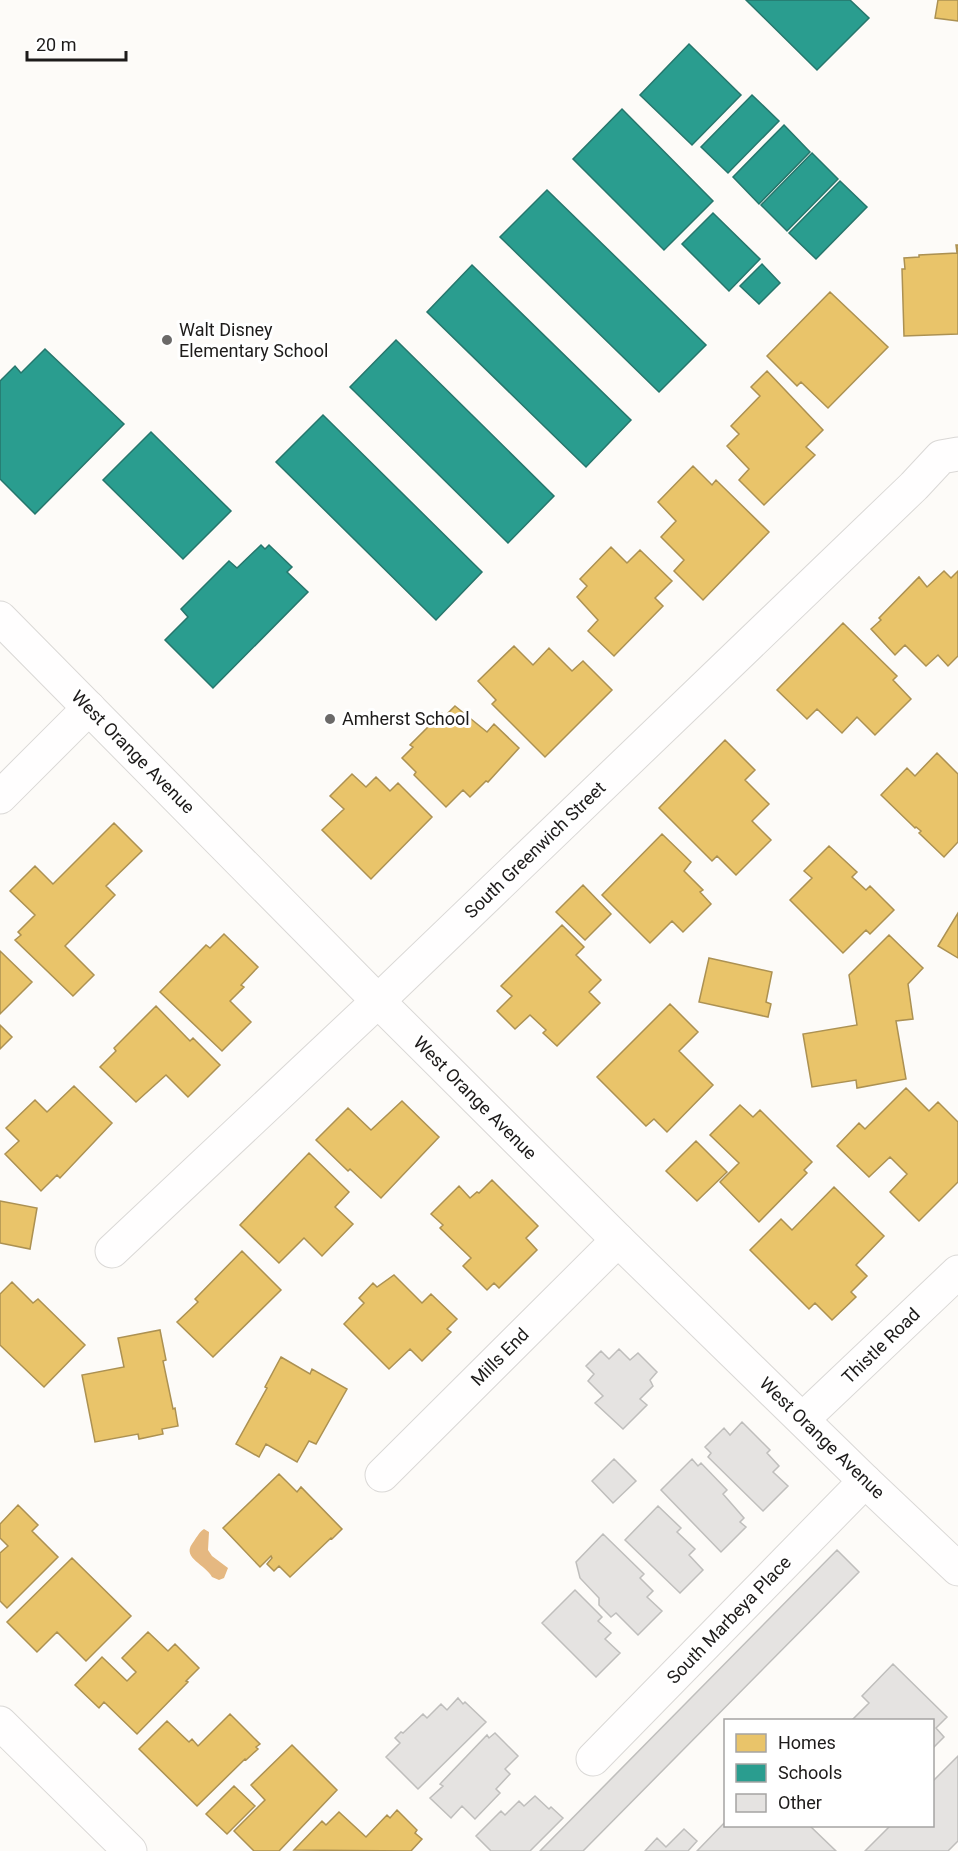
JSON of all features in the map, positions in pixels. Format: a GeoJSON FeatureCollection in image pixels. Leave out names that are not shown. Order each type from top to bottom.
{"type":"FeatureCollection","features":[{"type":"Feature","properties":{"kind":"street","name":"South Greenwich Street"},"geometry":{"type":"LineString","coordinates":[[112,1251],[378,1001],[941,457],[958,454]]}},
{"type":"Feature","properties":{"kind":"street","name":"West Orange Avenue"},"geometry":{"type":"LineString","coordinates":[[0,618],[618,1240],[958,1569]]}},
{"type":"Feature","properties":{"kind":"street"},"geometry":{"type":"LineString","coordinates":[[0,797],[89,708]]}},
{"type":"Feature","properties":{"kind":"street","name":"Mills End"},"geometry":{"type":"LineString","coordinates":[[382,1475],[618,1240]]}},
{"type":"Feature","properties":{"kind":"street","name":"Thistle Road"},"geometry":{"type":"LineString","coordinates":[[803,1419],[958,1272]]}},
{"type":"Feature","properties":{"kind":"street","name":"South Marbeya Place"},"geometry":{"type":"LineString","coordinates":[[593,1759],[865,1481]]}},
{"type":"Feature","properties":{"kind":"street"},"geometry":{"type":"LineString","coordinates":[[0,1723],[130,1851]]}},
{"type":"Feature","properties":{"kind":"shaded area"},"geometry":{"type":"Polygon","coordinates":[[[204,1529],[209,1532],[208,1550],[228,1568],[224,1578],[219,1580],[212,1577],[190,1553],[192,1544],[204,1529]]]}},
{"type":"Feature","properties":{"kind":"building: Homes"},"geometry":{"type":"Polygon","coordinates":[[[938,0],[958,0],[958,21],[935,18],[938,0]]]}},
{"type":"Feature","properties":{"kind":"building: Homes"},"geometry":{"type":"Polygon","coordinates":[[[956,245],[958,245],[958,334],[904,336],[902,269],[905,269],[904,258],[957,253],[956,245]]]}},
{"type":"Feature","properties":{"kind":"building: Homes"},"geometry":{"type":"Polygon","coordinates":[[[830,292],[888,347],[828,408],[801,382],[797,386],[767,356],[830,292]]]}},
{"type":"Feature","properties":{"kind":"building: Homes"},"geometry":{"type":"Polygon","coordinates":[[[767,371],[823,430],[806,447],[815,455],[764,505],[739,480],[749,469],[727,446],[739,434],[731,426],[760,396],[751,387],[767,371]]]}},
{"type":"Feature","properties":{"kind":"building: Homes"},"geometry":{"type":"Polygon","coordinates":[[[693,466],[712,485],[716,480],[769,532],[703,600],[674,571],[684,560],[661,537],[676,521],[658,502],[693,466]]]}},
{"type":"Feature","properties":{"kind":"building: Homes"},"geometry":{"type":"Polygon","coordinates":[[[611,547],[627,563],[640,550],[672,581],[655,598],[663,606],[614,656],[588,631],[598,620],[577,597],[587,586],[580,579],[611,547]]]}},
{"type":"Feature","properties":{"kind":"building: Homes"},"geometry":{"type":"Polygon","coordinates":[[[944,571],[951,578],[958,571],[958,656],[948,666],[938,655],[926,666],[905,645],[895,655],[871,629],[919,577],[927,587],[944,571]]]}},
{"type":"Feature","properties":{"kind":"building: Homes"},"geometry":{"type":"Polygon","coordinates":[[[843,623],[897,676],[893,680],[911,699],[875,735],[857,717],[842,733],[817,709],[807,719],[777,690],[843,623]]]}},
{"type":"Feature","properties":{"kind":"building: Homes"},"geometry":{"type":"Polygon","coordinates":[[[514,646],[533,665],[549,648],[572,671],[583,661],[612,690],[545,757],[492,704],[496,700],[478,681],[514,646]]]}},
{"type":"Feature","properties":{"kind":"building: Homes"},"geometry":{"type":"Polygon","coordinates":[[[455,706],[487,732],[494,724],[519,748],[488,782],[486,781],[470,797],[463,790],[446,807],[414,775],[416,772],[402,758],[413,747],[410,745],[442,713],[445,716],[455,706]]]}},
{"type":"Feature","properties":{"kind":"building: Homes"},"geometry":{"type":"Polygon","coordinates":[[[725,740],[755,770],[745,780],[769,804],[752,821],[771,840],[736,875],[717,856],[712,861],[659,808],[725,740]]]}},
{"type":"Feature","properties":{"kind":"building: Homes"},"geometry":{"type":"Polygon","coordinates":[[[937,753],[958,774],[958,842],[944,857],[919,833],[921,831],[881,795],[907,768],[915,776],[937,753]]]}},
{"type":"Feature","properties":{"kind":"building: Homes"},"geometry":{"type":"Polygon","coordinates":[[[352,774],[366,787],[376,777],[390,791],[398,783],[432,817],[371,879],[322,830],[344,809],[330,796],[352,774]]]}},
{"type":"Feature","properties":{"kind":"building: Homes"},"geometry":{"type":"Polygon","coordinates":[[[114,823],[142,851],[106,886],[115,895],[65,946],[94,975],[73,996],[15,940],[21,935],[18,932],[35,915],[10,891],[35,866],[53,884],[114,823]]]}},
{"type":"Feature","properties":{"kind":"building: Homes"},"geometry":{"type":"Polygon","coordinates":[[[662,834],[691,862],[684,871],[703,890],[700,892],[711,904],[683,932],[672,921],[650,943],[602,895],[662,834]]]}},
{"type":"Feature","properties":{"kind":"building: Homes"},"geometry":{"type":"Polygon","coordinates":[[[829,846],[857,872],[852,877],[866,890],[870,886],[894,910],[870,934],[866,930],[843,953],[790,900],[812,878],[804,871],[829,846]]]}},
{"type":"Feature","properties":{"kind":"building: Homes"},"geometry":{"type":"Polygon","coordinates":[[[583,885],[611,914],[585,940],[556,912],[583,885]]]}},
{"type":"Feature","properties":{"kind":"building: Homes"},"geometry":{"type":"Polygon","coordinates":[[[958,913],[958,958],[938,946],[958,913]]]}},
{"type":"Feature","properties":{"kind":"building: Homes"},"geometry":{"type":"Polygon","coordinates":[[[562,925],[584,947],[576,955],[601,980],[589,992],[600,1003],[557,1046],[543,1033],[546,1030],[530,1015],[515,1029],[497,1011],[512,996],[501,986],[562,925]]]}},
{"type":"Feature","properties":{"kind":"building: Homes"},"geometry":{"type":"Polygon","coordinates":[[[224,934],[258,967],[241,985],[244,987],[230,1001],[251,1022],[222,1051],[160,992],[206,945],[210,948],[224,934]]]}},
{"type":"Feature","properties":{"kind":"building: Homes"},"geometry":{"type":"Polygon","coordinates":[[[889,935],[923,968],[908,984],[913,1019],[896,1021],[906,1079],[857,1088],[856,1080],[812,1087],[803,1034],[857,1025],[849,975],[889,935]]]}},
{"type":"Feature","properties":{"kind":"building: Homes"},"geometry":{"type":"Polygon","coordinates":[[[0,951],[32,982],[0,1014],[0,951]]]}},
{"type":"Feature","properties":{"kind":"building: Homes"},"geometry":{"type":"Polygon","coordinates":[[[709,958],[772,972],[766,1002],[771,1004],[768,1017],[699,1002],[709,958]]]}},
{"type":"Feature","properties":{"kind":"building: Homes"},"geometry":{"type":"Polygon","coordinates":[[[670,1004],[698,1032],[679,1051],[713,1085],[667,1132],[654,1119],[646,1126],[597,1077],[670,1004]]]}},
{"type":"Feature","properties":{"kind":"building: Homes"},"geometry":{"type":"Polygon","coordinates":[[[156,1006],[190,1041],[193,1038],[220,1065],[188,1097],[166,1075],[136,1102],[100,1067],[116,1051],[114,1048],[156,1006]]]}},
{"type":"Feature","properties":{"kind":"building: Homes"},"geometry":{"type":"Polygon","coordinates":[[[0,1025],[12,1037],[0,1049],[0,1025]]]}},
{"type":"Feature","properties":{"kind":"building: Homes"},"geometry":{"type":"Polygon","coordinates":[[[74,1086],[112,1123],[60,1178],[57,1175],[41,1191],[5,1154],[19,1141],[6,1128],[35,1100],[47,1112],[74,1086]]]}},
{"type":"Feature","properties":{"kind":"building: Homes"},"geometry":{"type":"Polygon","coordinates":[[[906,1088],[929,1111],[938,1102],[958,1122],[958,1182],[919,1221],[890,1192],[907,1174],[890,1157],[869,1177],[837,1146],[859,1123],[865,1129],[906,1088]]]}},
{"type":"Feature","properties":{"kind":"building: Homes"},"geometry":{"type":"Polygon","coordinates":[[[402,1101],[439,1137],[381,1198],[350,1169],[348,1171],[316,1140],[348,1108],[371,1130],[402,1101]]]}},
{"type":"Feature","properties":{"kind":"building: Homes"},"geometry":{"type":"Polygon","coordinates":[[[740,1105],[753,1117],[760,1110],[812,1162],[804,1170],[807,1173],[759,1222],[720,1182],[739,1163],[710,1135],[740,1105]]]}},
{"type":"Feature","properties":{"kind":"building: Homes"},"geometry":{"type":"Polygon","coordinates":[[[696,1141],[727,1172],[697,1201],[666,1171],[696,1141]]]}},
{"type":"Feature","properties":{"kind":"building: Homes"},"geometry":{"type":"Polygon","coordinates":[[[309,1153],[349,1192],[335,1207],[353,1224],[322,1256],[304,1238],[279,1263],[240,1225],[309,1153]]]}},
{"type":"Feature","properties":{"kind":"building: Homes"},"geometry":{"type":"Polygon","coordinates":[[[492,1180],[538,1226],[526,1238],[537,1250],[499,1288],[494,1283],[487,1290],[463,1266],[471,1258],[440,1228],[443,1225],[431,1214],[459,1186],[470,1198],[477,1192],[479,1193],[492,1180]]]}},
{"type":"Feature","properties":{"kind":"building: Homes"},"geometry":{"type":"Polygon","coordinates":[[[834,1187],[884,1236],[856,1265],[867,1276],[851,1292],[856,1297],[832,1320],[815,1303],[809,1309],[750,1250],[781,1219],[792,1230],[834,1187]]]}},
{"type":"Feature","properties":{"kind":"building: Homes"},"geometry":{"type":"Polygon","coordinates":[[[0,1201],[37,1208],[30,1249],[0,1243],[0,1201]]]}},
{"type":"Feature","properties":{"kind":"building: Homes"},"geometry":{"type":"Polygon","coordinates":[[[242,1251],[281,1290],[213,1357],[177,1322],[198,1302],[195,1299],[242,1251]]]}},
{"type":"Feature","properties":{"kind":"building: Homes"},"geometry":{"type":"Polygon","coordinates":[[[394,1275],[422,1303],[431,1294],[457,1319],[447,1329],[451,1332],[422,1361],[410,1349],[389,1369],[344,1324],[364,1303],[359,1298],[373,1283],[377,1287],[394,1275]]]}},
{"type":"Feature","properties":{"kind":"building: Homes"},"geometry":{"type":"Polygon","coordinates":[[[12,1282],[33,1303],[38,1299],[85,1345],[44,1387],[0,1345],[0,1294],[12,1282]]]}},
{"type":"Feature","properties":{"kind":"building: Homes"},"geometry":{"type":"Polygon","coordinates":[[[160,1330],[166,1360],[163,1361],[178,1426],[162,1429],[163,1434],[139,1439],[138,1434],[95,1442],[82,1375],[124,1367],[118,1338],[160,1330]]]}},
{"type":"Feature","properties":{"kind":"building: Homes"},"geometry":{"type":"Polygon","coordinates":[[[281,1357],[310,1374],[312,1369],[347,1389],[316,1444],[309,1441],[297,1462],[266,1444],[259,1457],[236,1444],[267,1388],[265,1387],[281,1357]]]}},
{"type":"Feature","properties":{"kind":"building: Homes"},"geometry":{"type":"Polygon","coordinates":[[[279,1474],[297,1492],[301,1487],[342,1529],[290,1577],[279,1566],[274,1571],[267,1564],[271,1556],[260,1567],[223,1528],[279,1474]]]}},
{"type":"Feature","properties":{"kind":"building: Homes"},"geometry":{"type":"Polygon","coordinates":[[[18,1505],[38,1525],[32,1531],[58,1557],[7,1608],[0,1601],[0,1553],[8,1546],[0,1538],[0,1524],[18,1505]]]}},
{"type":"Feature","properties":{"kind":"building: Homes"},"geometry":{"type":"Polygon","coordinates":[[[72,1558],[131,1616],[86,1661],[57,1632],[37,1652],[7,1622],[72,1558]]]}},
{"type":"Feature","properties":{"kind":"building: Homes"},"geometry":{"type":"Polygon","coordinates":[[[148,1632],[168,1651],[175,1644],[199,1668],[137,1734],[104,1702],[99,1708],[75,1685],[102,1657],[127,1681],[136,1672],[122,1658],[148,1632]]]}},
{"type":"Feature","properties":{"kind":"building: Homes"},"geometry":{"type":"Polygon","coordinates":[[[230,1714],[260,1744],[256,1747],[258,1749],[197,1806],[139,1749],[167,1721],[189,1742],[192,1739],[198,1746],[230,1714]]]}},
{"type":"Feature","properties":{"kind":"building: Homes"},"geometry":{"type":"Polygon","coordinates":[[[292,1745],[337,1790],[279,1851],[254,1851],[234,1831],[265,1800],[251,1785],[292,1745]]]}},
{"type":"Feature","properties":{"kind":"building: Homes"},"geometry":{"type":"Polygon","coordinates":[[[234,1786],[255,1806],[227,1834],[206,1814],[234,1786]]]}},
{"type":"Feature","properties":{"kind":"building: Homes"},"geometry":{"type":"Polygon","coordinates":[[[397,1810],[417,1830],[415,1833],[422,1839],[411,1851],[294,1850],[322,1821],[326,1825],[339,1812],[366,1837],[387,1815],[390,1818],[397,1810]]]}},
{"type":"Feature","properties":{"kind":"building: Schools"},"geometry":{"type":"Polygon","coordinates":[[[746,0],[850,0],[869,18],[817,70],[746,0]]]}},
{"type":"Feature","properties":{"kind":"building: Schools"},"geometry":{"type":"Polygon","coordinates":[[[689,44],[741,95],[692,145],[640,95],[689,44]]]}},
{"type":"Feature","properties":{"kind":"building: Schools"},"geometry":{"type":"Polygon","coordinates":[[[752,95],[779,121],[728,173],[701,147],[752,95]]]}},
{"type":"Feature","properties":{"kind":"building: Schools"},"geometry":{"type":"Polygon","coordinates":[[[622,109],[713,201],[664,250],[573,159],[622,109]]]}},
{"type":"Feature","properties":{"kind":"building: Schools"},"geometry":{"type":"Polygon","coordinates":[[[784,125],[810,152],[759,204],[733,177],[784,125]]]}},
{"type":"Feature","properties":{"kind":"building: Schools"},"geometry":{"type":"Polygon","coordinates":[[[812,153],[838,179],[787,231],[761,205],[812,153]]]}},
{"type":"Feature","properties":{"kind":"building: Schools"},"geometry":{"type":"Polygon","coordinates":[[[840,181],[867,207],[816,259],[789,233],[840,181]]]}},
{"type":"Feature","properties":{"kind":"building: Schools"},"geometry":{"type":"Polygon","coordinates":[[[547,190],[706,345],[659,392],[500,237],[547,190]]]}},
{"type":"Feature","properties":{"kind":"building: Schools"},"geometry":{"type":"Polygon","coordinates":[[[713,213],[760,259],[729,291],[682,244],[713,213]]]}},
{"type":"Feature","properties":{"kind":"building: Schools"},"geometry":{"type":"Polygon","coordinates":[[[762,264],[780,283],[759,304],[740,286],[762,264]]]}},
{"type":"Feature","properties":{"kind":"building: Schools"},"geometry":{"type":"Polygon","coordinates":[[[472,265],[631,420],[586,467],[427,312],[472,265]]]}},
{"type":"Feature","properties":{"kind":"building: Schools"},"geometry":{"type":"Polygon","coordinates":[[[396,340],[554,496],[508,543],[350,387],[396,340]]]}},
{"type":"Feature","properties":{"kind":"building: Schools"},"geometry":{"type":"Polygon","coordinates":[[[45,349],[124,424],[35,514],[0,479],[0,381],[15,366],[21,373],[45,349]]]}},
{"type":"Feature","properties":{"kind":"building: Schools"},"geometry":{"type":"Polygon","coordinates":[[[323,415],[482,572],[436,620],[276,462],[323,415]]]}},
{"type":"Feature","properties":{"kind":"building: Schools"},"geometry":{"type":"Polygon","coordinates":[[[151,432],[231,511],[183,559],[103,480],[151,432]]]}},
{"type":"Feature","properties":{"kind":"building: Schools"},"geometry":{"type":"Polygon","coordinates":[[[261,545],[265,549],[269,545],[292,567],[287,572],[308,592],[213,688],[165,640],[188,617],[181,609],[229,561],[237,568],[261,545]]]}},
{"type":"Feature","properties":{"kind":"building: Other"},"geometry":{"type":"Polygon","coordinates":[[[619,1349],[630,1360],[638,1353],[657,1372],[650,1380],[653,1386],[640,1399],[647,1405],[623,1429],[595,1403],[603,1396],[588,1381],[594,1374],[586,1366],[601,1351],[609,1359],[619,1349]]]}},
{"type":"Feature","properties":{"kind":"building: Other"},"geometry":{"type":"Polygon","coordinates":[[[742,1422],[770,1450],[767,1453],[779,1466],[773,1472],[788,1486],[763,1511],[708,1457],[711,1453],[705,1447],[724,1428],[730,1435],[742,1422]]]}},
{"type":"Feature","properties":{"kind":"building: Other"},"geometry":{"type":"Polygon","coordinates":[[[614,1459],[636,1481],[613,1503],[592,1481],[614,1459]]]}},
{"type":"Feature","properties":{"kind":"building: Other"},"geometry":{"type":"Polygon","coordinates":[[[692,1459],[698,1466],[701,1463],[727,1490],[723,1494],[744,1518],[740,1522],[746,1527],[721,1552],[661,1490],[692,1459]]]}},
{"type":"Feature","properties":{"kind":"building: Other"},"geometry":{"type":"Polygon","coordinates":[[[658,1506],[681,1528],[677,1532],[695,1549],[689,1555],[703,1570],[680,1593],[625,1540],[658,1506]]]}},
{"type":"Feature","properties":{"kind":"building: Other"},"geometry":{"type":"Polygon","coordinates":[[[603,1534],[644,1574],[640,1578],[653,1591],[647,1597],[662,1611],[638,1635],[616,1613],[611,1617],[599,1605],[599,1598],[580,1578],[576,1562],[603,1534]]]}},
{"type":"Feature","properties":{"kind":"building: Other"},"geometry":{"type":"Polygon","coordinates":[[[837,1550],[859,1572],[583,1851],[540,1851],[837,1550]]]}},
{"type":"Feature","properties":{"kind":"building: Other"},"geometry":{"type":"Polygon","coordinates":[[[575,1590],[602,1617],[598,1621],[611,1633],[605,1639],[620,1653],[596,1677],[542,1623],[575,1590]]]}},
{"type":"Feature","properties":{"kind":"building: Other"},"geometry":{"type":"Polygon","coordinates":[[[893,1664],[947,1717],[936,1728],[944,1737],[934,1747],[934,1719],[853,1719],[869,1703],[862,1696],[893,1664]]]}},
{"type":"Feature","properties":{"kind":"building: Other"},"geometry":{"type":"Polygon","coordinates":[[[458,1698],[486,1722],[418,1789],[386,1757],[400,1743],[395,1738],[401,1732],[403,1733],[423,1714],[427,1718],[441,1704],[447,1710],[458,1698]]]}},
{"type":"Feature","properties":{"kind":"building: Other"},"geometry":{"type":"Polygon","coordinates":[[[495,1733],[518,1756],[505,1769],[510,1774],[496,1789],[500,1793],[475,1819],[462,1806],[451,1818],[430,1798],[443,1786],[440,1784],[487,1735],[489,1738],[495,1733]]]}},
{"type":"Feature","properties":{"kind":"building: Other"},"geometry":{"type":"Polygon","coordinates":[[[958,1756],[958,1841],[948,1851],[865,1851],[889,1827],[934,1827],[934,1780],[958,1756]]]}},
{"type":"Feature","properties":{"kind":"building: Other"},"geometry":{"type":"Polygon","coordinates":[[[535,1796],[563,1818],[530,1851],[491,1851],[476,1836],[501,1811],[505,1815],[519,1801],[524,1806],[535,1796]]]}},
{"type":"Feature","properties":{"kind":"building: Other"},"geometry":{"type":"Polygon","coordinates":[[[724,1823],[724,1827],[811,1827],[836,1851],[697,1851],[724,1823]]]}},
{"type":"Feature","properties":{"kind":"building: Other"},"geometry":{"type":"Polygon","coordinates":[[[684,1829],[697,1841],[688,1851],[645,1851],[657,1838],[666,1847],[684,1829]]]}},
{"type":"Feature","properties":{"kind":"place","name":"Walt Disney Elementary School"},"geometry":{"type":"Point","coordinates":[167,340]}},
{"type":"Feature","properties":{"kind":"place","name":"Amherst School"},"geometry":{"type":"Point","coordinates":[330,719]}}]}
